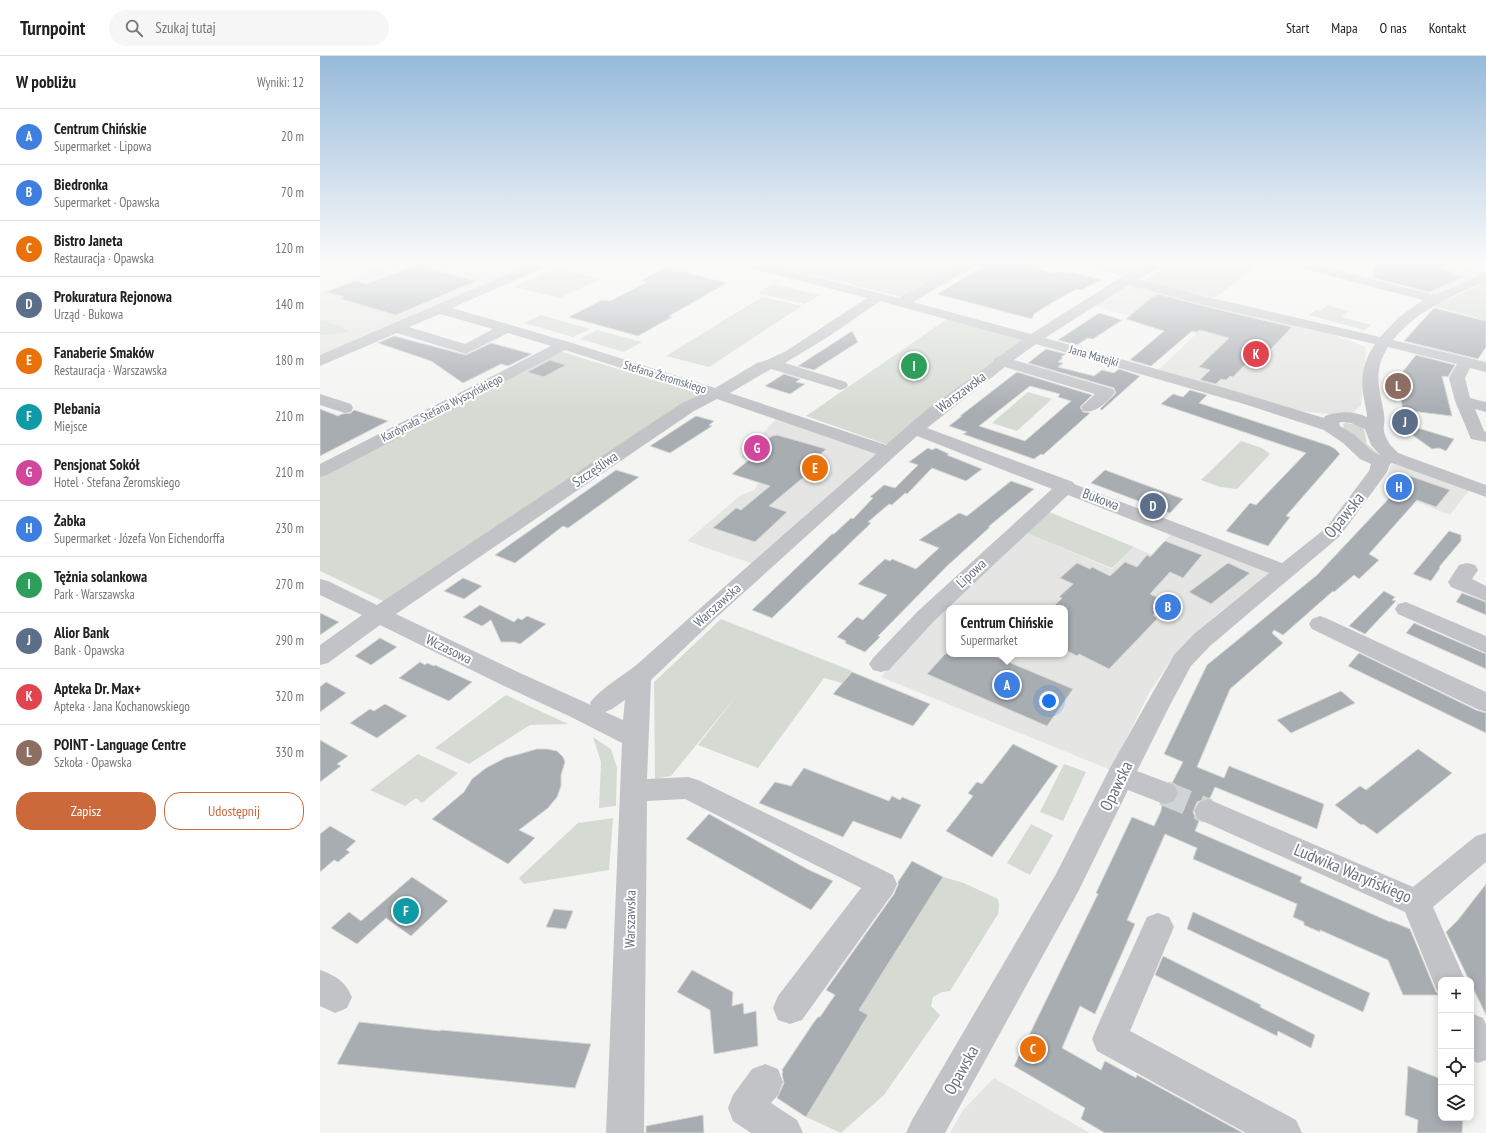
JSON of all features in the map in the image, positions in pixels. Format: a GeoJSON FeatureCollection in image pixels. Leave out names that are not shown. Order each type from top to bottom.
{"type":"FeatureCollection","features":[{"type":"Feature","properties":{"kind":"street"},"geometry":{"type":"LineString","coordinates":[[320,361],[426,320],[437,312]]}},
{"type":"Feature","properties":{"kind":"street","name":"Stefana Żeromskiego"},"geometry":{"type":"LineString","coordinates":[[452,312],[564,345],[716,393],[888,452]]}},
{"type":"Feature","properties":{"kind":"street","name":"Szczęśliwa"},"geometry":{"type":"LineString","coordinates":[[320,657],[378,615],[688,407],[733,385],[763,366],[772,364],[826,332],[855,312]]}},
{"type":"Feature","properties":{"kind":"street","name":"Jana Matejki"},"geometry":{"type":"LineString","coordinates":[[939,312],[1282,410],[1334,423]]}},
{"type":"Feature","properties":{"kind":"street","name":"Warszawska"},"geometry":{"type":"LineString","coordinates":[[625,1133],[633,791],[637,707],[888,452],[914,429],[1000,361],[1074,312]]}},
{"type":"Feature","properties":{"kind":"street"},"geometry":{"type":"LineString","coordinates":[[1256,312],[1336,332],[1381,346],[1486,367]]}},
{"type":"Feature","properties":{"kind":"street"},"geometry":{"type":"LineString","coordinates":[[1379,457],[1389,452],[1380,445],[1374,427],[1377,416],[1374,407],[1370,376],[1371,363],[1392,331],[1414,312]]}},
{"type":"Feature","properties":{"kind":"street"},"geometry":{"type":"LineString","coordinates":[[320,368],[400,329],[466,349],[507,328]]}},
{"type":"Feature","properties":{"kind":"street","name":"Kardynała Stefana Wyszyńskiego"},"geometry":{"type":"LineString","coordinates":[[320,471],[564,345]]}},
{"type":"Feature","properties":{"kind":"street"},"geometry":{"type":"LineString","coordinates":[[1000,361],[1107,392],[1089,408]]}},
{"type":"Feature","properties":{"kind":"street"},"geometry":{"type":"LineString","coordinates":[[1466,362],[1457,378],[1462,401],[1477,435],[1486,438]]}},
{"type":"Feature","properties":{"kind":"street"},"geometry":{"type":"LineString","coordinates":[[772,364],[840,385]]}},
{"type":"Feature","properties":{"kind":"street"},"geometry":{"type":"LineString","coordinates":[[320,399],[345,408]]}},
{"type":"Feature","properties":{"kind":"street"},"geometry":{"type":"LineString","coordinates":[[1462,401],[1486,408]]}},
{"type":"Feature","properties":{"kind":"street"},"geometry":{"type":"LineString","coordinates":[[1374,407],[1364,414],[1334,423],[1351,441],[1379,457],[1486,491]]}},
{"type":"Feature","properties":{"kind":"street"},"geometry":{"type":"LineString","coordinates":[[1354,418],[1367,422],[1374,427]]}},
{"type":"Feature","properties":{"kind":"street","name":"Bukowa"},"geometry":{"type":"LineString","coordinates":[[914,429],[1066,486],[1286,572]]}},
{"type":"Feature","properties":{"kind":"street","name":"Opawska"},"geometry":{"type":"LineString","coordinates":[[925,1133],[1066,883],[1160,698],[1182,661],[1202,640],[1333,532],[1378,472],[1379,457]]}},
{"type":"Feature","properties":{"kind":"street","name":"Lipowa"},"geometry":{"type":"LineString","coordinates":[[881,664],[926,616],[1066,486]]}},
{"type":"Feature","properties":{"kind":"street"},"geometry":{"type":"LineString","coordinates":[[1467,570],[1459,582],[1486,594]]}},
{"type":"Feature","properties":{"kind":"street","name":"Wczasowa"},"geometry":{"type":"LineString","coordinates":[[320,586],[517,682],[594,711],[637,707]]}},
{"type":"Feature","properties":{"kind":"street"},"geometry":{"type":"LineString","coordinates":[[1406,609],[1486,645]]}},
{"type":"Feature","properties":{"kind":"street"},"geometry":{"type":"LineString","coordinates":[[1320,624],[1486,703]]}},
{"type":"Feature","properties":{"kind":"street"},"geometry":{"type":"LineString","coordinates":[[594,711],[637,707]]}},
{"type":"Feature","properties":{"kind":"street"},"geometry":{"type":"LineString","coordinates":[[1120,776],[1164,793]]}},
{"type":"Feature","properties":{"kind":"street"},"geometry":{"type":"LineString","coordinates":[[633,791],[688,788],[882,884],[790,1008]]}},
{"type":"Feature","properties":{"kind":"street","name":"Ludwika Waryńskiego"},"geometry":{"type":"LineString","coordinates":[[1208,811],[1416,903],[1486,845]]}},
{"type":"Feature","properties":{"kind":"street"},"geometry":{"type":"LineString","coordinates":[[1416,903],[1448,977]]}},
{"type":"Feature","properties":{"kind":"street"},"geometry":{"type":"LineString","coordinates":[[1158,927],[1109,1039],[1283,1133]]}},
{"type":"Feature","properties":{"kind":"street"},"geometry":{"type":"LineString","coordinates":[[765,1082],[746,1108],[784,1133]]}},
{"type":"Feature","properties":{"kind":"shaded area"},"geometry":{"type":"Polygon","coordinates":[[[320,312],[425,312],[320,358],[320,312]]]}},
{"type":"Feature","properties":{"kind":"shaded area"},"geometry":{"type":"Polygon","coordinates":[[[737,312],[792,312],[709,367],[666,356],[737,312]]]}},
{"type":"Feature","properties":{"kind":"shaded area"},"geometry":{"type":"Polygon","coordinates":[[[1117,312],[1248,312],[1332,334],[1366,347],[1361,405],[1353,413],[1326,414],[1293,410],[1157,371],[1196,334],[1117,312]]]}},
{"type":"Feature","properties":{"kind":"shaded area"},"geometry":{"type":"Polygon","coordinates":[[[1313,312],[1347,312],[1342,317],[1371,325],[1364,330],[1309,315],[1313,312]]]}},
{"type":"Feature","properties":{"kind":"shaded area"},"geometry":{"type":"Polygon","coordinates":[[[1457,312],[1486,312],[1486,331],[1471,327],[1479,318],[1457,312]]]}},
{"type":"Feature","properties":{"kind":"shaded area"},"geometry":{"type":"Polygon","coordinates":[[[541,315],[590,329],[573,337],[524,323],[541,315]]]}},
{"type":"Feature","properties":{"kind":"shaded area"},"geometry":{"type":"Polygon","coordinates":[[[950,317],[1023,340],[888,445],[806,416],[950,317]]]}},
{"type":"Feature","properties":{"kind":"shaded area"},"geometry":{"type":"Polygon","coordinates":[[[323,321],[343,327],[342,328],[349,331],[344,333],[320,335],[320,322],[323,321]]]}},
{"type":"Feature","properties":{"kind":"shaded area"},"geometry":{"type":"Polygon","coordinates":[[[597,330],[642,342],[624,352],[580,339],[597,330]]]}},
{"type":"Feature","properties":{"kind":"shaded area"},"geometry":{"type":"Polygon","coordinates":[[[559,351],[701,394],[387,603],[320,571],[320,476],[559,351]]]}},
{"type":"Feature","properties":{"kind":"shaded area"},"geometry":{"type":"Polygon","coordinates":[[[1028,392],[1052,399],[1017,431],[992,423],[1028,392]]]}},
{"type":"Feature","properties":{"kind":"shaded area"},"geometry":{"type":"Polygon","coordinates":[[[776,419],[878,453],[756,565],[687,541],[741,495],[754,490],[770,465],[741,457],[776,419]]]}},
{"type":"Feature","properties":{"kind":"shaded area"},"geometry":{"type":"Polygon","coordinates":[[[1343,424],[1360,425],[1364,429],[1367,444],[1379,454],[1374,453],[1357,437],[1344,429],[1343,424]]]}},
{"type":"Feature","properties":{"kind":"shaded area"},"geometry":{"type":"Polygon","coordinates":[[[1241,441],[1262,448],[1270,454],[1237,489],[1220,487],[1201,480],[1241,441]]]}},
{"type":"Feature","properties":{"kind":"shaded area"},"geometry":{"type":"Polygon","coordinates":[[[1394,464],[1408,467],[1470,489],[1450,515],[1384,489],[1390,467],[1394,464]]]}},
{"type":"Feature","properties":{"kind":"shaded area"},"geometry":{"type":"Polygon","coordinates":[[[1047,511],[1134,547],[1112,568],[1024,532],[1047,511]]]}},
{"type":"Feature","properties":{"kind":"shaded area"},"geometry":{"type":"Polygon","coordinates":[[[1024,532],[1112,569],[1134,547],[1152,555],[1172,533],[1273,571],[1216,615],[1172,658],[1149,693],[1111,770],[881,677],[922,629],[946,606],[946,657],[1068,657],[1068,605],[947,605],[1024,532]]]}},
{"type":"Feature","properties":{"kind":"shaded area"},"geometry":{"type":"Polygon","coordinates":[[[721,619],[852,671],[842,683],[824,678],[758,768],[698,745],[738,694],[671,776],[655,779],[654,682],[721,619]]]}},
{"type":"Feature","properties":{"kind":"shaded area"},"geometry":{"type":"Polygon","coordinates":[[[506,695],[568,724],[530,725],[469,764],[435,748],[506,695]]]}},
{"type":"Feature","properties":{"kind":"shaded area"},"geometry":{"type":"Polygon","coordinates":[[[593,737],[611,749],[617,768],[616,806],[599,808],[601,762],[593,737]]]}},
{"type":"Feature","properties":{"kind":"shaded area"},"geometry":{"type":"Polygon","coordinates":[[[418,754],[458,773],[422,803],[416,798],[405,806],[370,790],[418,754]]]}},
{"type":"Feature","properties":{"kind":"shaded area"},"geometry":{"type":"Polygon","coordinates":[[[1064,764],[1086,772],[1063,821],[1040,812],[1064,764]]]}},
{"type":"Feature","properties":{"kind":"shaded area"},"geometry":{"type":"Polygon","coordinates":[[[613,818],[609,870],[524,884],[519,878],[578,823],[613,818]]]}},
{"type":"Feature","properties":{"kind":"shaded area"},"geometry":{"type":"Polygon","coordinates":[[[1031,824],[1053,835],[1030,875],[1007,863],[1031,824]]]}},
{"type":"Feature","properties":{"kind":"shaded area"},"geometry":{"type":"Polygon","coordinates":[[[943,877],[964,883],[998,899],[998,914],[950,991],[942,992],[933,997],[931,1006],[940,1015],[884,1095],[841,1133],[806,1117],[868,1015],[859,1010],[943,877]]]}},
{"type":"Feature","properties":{"kind":"shaded area"},"geometry":{"type":"Polygon","coordinates":[[[994,1078],[1090,1133],[950,1133],[963,1110],[994,1078]]]}},
{"type":"Feature","properties":{"kind":"building"},"geometry":{"type":"Polygon","coordinates":[[[387,312],[402,312],[396,315],[387,312]]]}},
{"type":"Feature","properties":{"kind":"building"},"geometry":{"type":"Polygon","coordinates":[[[578,312],[676,312],[669,316],[672,317],[638,336],[569,317],[578,312]]]}},
{"type":"Feature","properties":{"kind":"building"},"geometry":{"type":"Polygon","coordinates":[[[1006,312],[1037,312],[1034,314],[1032,319],[1006,312]]]}},
{"type":"Feature","properties":{"kind":"building"},"geometry":{"type":"Polygon","coordinates":[[[1134,312],[1230,312],[1292,327],[1271,349],[1263,346],[1233,377],[1230,376],[1226,380],[1221,379],[1216,384],[1200,380],[1210,370],[1199,367],[1229,338],[1200,330],[1197,332],[1192,331],[1151,366],[1130,360],[1164,331],[1126,319],[1134,312]]]}},
{"type":"Feature","properties":{"kind":"building"},"geometry":{"type":"Polygon","coordinates":[[[1430,312],[1451,312],[1486,321],[1486,347],[1478,359],[1404,341],[1430,312]]]}},
{"type":"Feature","properties":{"kind":"building"},"geometry":{"type":"Polygon","coordinates":[[[1099,313],[1122,320],[1093,339],[1088,338],[1077,345],[1058,340],[1099,313]]]}},
{"type":"Feature","properties":{"kind":"building"},"geometry":{"type":"Polygon","coordinates":[[[852,331],[858,342],[814,370],[798,366],[852,331]]]}},
{"type":"Feature","properties":{"kind":"building"},"geometry":{"type":"Polygon","coordinates":[[[394,336],[466,355],[491,343],[532,354],[508,366],[501,364],[463,383],[431,361],[378,343],[394,336]]]}},
{"type":"Feature","properties":{"kind":"building"},"geometry":{"type":"Polygon","coordinates":[[[1046,349],[1066,354],[1061,357],[1063,358],[1058,362],[1063,363],[1058,367],[1094,376],[1102,370],[1114,373],[1119,369],[1140,376],[1102,410],[1100,409],[1116,393],[1114,388],[1028,363],[1046,349]]]}},
{"type":"Feature","properties":{"kind":"building"},"geometry":{"type":"Polygon","coordinates":[[[1416,355],[1455,365],[1448,377],[1442,376],[1452,416],[1403,410],[1397,379],[1416,355]]]}},
{"type":"Feature","properties":{"kind":"building"},"geometry":{"type":"Polygon","coordinates":[[[550,360],[566,365],[544,377],[527,372],[550,360]]]}},
{"type":"Feature","properties":{"kind":"building"},"geometry":{"type":"Polygon","coordinates":[[[1017,372],[1092,395],[1080,407],[1083,412],[1090,413],[1043,455],[1041,454],[1034,459],[963,434],[967,432],[949,426],[962,416],[960,416],[1017,372]],[[1030,386],[979,426],[1025,441],[1071,401],[1058,397],[1060,394],[1030,386]]]}},
{"type":"Feature","properties":{"kind":"building"},"geometry":{"type":"Polygon","coordinates":[[[784,374],[800,379],[796,382],[805,384],[790,394],[765,386],[784,374]]]}},
{"type":"Feature","properties":{"kind":"building"},"geometry":{"type":"Polygon","coordinates":[[[1190,390],[1207,395],[1199,403],[1330,446],[1340,454],[1286,516],[1290,517],[1268,546],[1226,531],[1250,503],[1256,505],[1306,453],[1161,404],[1173,394],[1183,397],[1190,390]]]}},
{"type":"Feature","properties":{"kind":"building"},"geometry":{"type":"Polygon","coordinates":[[[320,409],[338,416],[351,413],[354,410],[388,421],[320,456],[320,409]]]}},
{"type":"Feature","properties":{"kind":"building"},"geometry":{"type":"Polygon","coordinates":[[[696,416],[714,421],[709,425],[712,426],[670,453],[650,446],[696,416]]]}},
{"type":"Feature","properties":{"kind":"building"},"geometry":{"type":"Polygon","coordinates":[[[1398,422],[1454,439],[1446,451],[1439,448],[1432,449],[1397,424],[1398,422]]]}},
{"type":"Feature","properties":{"kind":"building"},"geometry":{"type":"Polygon","coordinates":[[[777,435],[826,449],[814,460],[822,462],[769,506],[787,512],[755,542],[713,528],[736,508],[741,510],[770,486],[732,474],[750,459],[745,458],[772,436],[777,435]]]}},
{"type":"Feature","properties":{"kind":"building"},"geometry":{"type":"Polygon","coordinates":[[[928,448],[932,450],[936,448],[949,454],[947,455],[982,469],[966,481],[932,468],[907,494],[905,493],[892,505],[889,504],[868,522],[871,523],[772,618],[752,610],[832,534],[834,534],[851,518],[853,519],[873,498],[870,497],[884,485],[895,488],[918,465],[909,462],[928,448]]]}},
{"type":"Feature","properties":{"kind":"building"},"geometry":{"type":"Polygon","coordinates":[[[616,470],[639,477],[568,528],[563,526],[515,563],[495,555],[616,470]]]}},
{"type":"Feature","properties":{"kind":"building"},"geometry":{"type":"Polygon","coordinates":[[[1105,470],[1183,499],[1170,513],[1091,483],[1105,470]]]}},
{"type":"Feature","properties":{"kind":"building"},"geometry":{"type":"Polygon","coordinates":[[[1410,476],[1450,490],[1436,507],[1417,500],[1369,554],[1379,560],[1359,579],[1354,575],[1334,592],[1333,591],[1283,635],[1274,630],[1272,633],[1283,643],[1230,689],[1197,767],[1224,778],[1229,766],[1324,804],[1317,829],[1215,787],[1210,798],[1197,802],[1193,812],[1199,821],[1195,831],[1302,877],[1300,882],[1390,922],[1410,929],[1438,995],[1403,995],[1388,960],[1320,930],[1320,932],[1304,925],[1304,922],[1293,917],[1297,904],[1193,859],[1197,848],[1165,834],[1127,920],[1135,924],[1095,1014],[1080,1006],[1062,1048],[1101,1070],[1105,1061],[1136,1078],[1137,1075],[1243,1133],[1105,1133],[1081,1119],[1085,1108],[1014,1066],[1098,894],[1096,893],[1132,817],[1154,826],[1161,811],[1162,805],[1174,802],[1179,794],[1175,784],[1172,783],[1183,762],[1164,754],[1207,665],[1317,575],[1410,476]]]}},
{"type":"Feature","properties":{"kind":"building"},"geometry":{"type":"Polygon","coordinates":[[[1011,481],[1034,489],[988,527],[990,527],[947,566],[878,636],[880,637],[865,652],[845,643],[846,641],[837,637],[857,617],[863,620],[887,595],[858,584],[885,559],[890,561],[892,559],[916,569],[939,548],[919,540],[959,513],[967,516],[1011,481]]]}},
{"type":"Feature","properties":{"kind":"building"},"geometry":{"type":"Polygon","coordinates":[[[1449,531],[1461,535],[1461,541],[1439,567],[1440,568],[1431,581],[1413,574],[1449,531]]]}},
{"type":"Feature","properties":{"kind":"building"},"geometry":{"type":"Polygon","coordinates":[[[1165,541],[1202,555],[1183,578],[1170,572],[1150,594],[1165,601],[1153,615],[1157,619],[1109,669],[1079,654],[1077,656],[1068,652],[1068,605],[1055,605],[1062,598],[1059,597],[1073,584],[1060,578],[1077,563],[1090,569],[1092,567],[1110,576],[1125,562],[1137,567],[1147,555],[1150,557],[1165,541]]]}},
{"type":"Feature","properties":{"kind":"building"},"geometry":{"type":"Polygon","coordinates":[[[1228,563],[1250,573],[1211,604],[1189,592],[1228,563]]]}},
{"type":"Feature","properties":{"kind":"building"},"geometry":{"type":"Polygon","coordinates":[[[463,578],[482,586],[464,599],[444,591],[463,578]]]}},
{"type":"Feature","properties":{"kind":"building"},"geometry":{"type":"Polygon","coordinates":[[[1384,591],[1395,597],[1392,600],[1396,601],[1365,634],[1349,626],[1384,591]]]}},
{"type":"Feature","properties":{"kind":"building"},"geometry":{"type":"Polygon","coordinates":[[[1462,593],[1486,602],[1486,615],[1456,602],[1462,593]]]}},
{"type":"Feature","properties":{"kind":"building"},"geometry":{"type":"Polygon","coordinates":[[[480,605],[514,622],[518,618],[522,620],[527,616],[546,624],[520,644],[514,642],[501,642],[491,620],[482,626],[463,617],[480,605]]]}},
{"type":"Feature","properties":{"kind":"building"},"geometry":{"type":"Polygon","coordinates":[[[320,613],[339,622],[320,635],[320,613]]]}},
{"type":"Feature","properties":{"kind":"building"},"geometry":{"type":"Polygon","coordinates":[[[1414,623],[1486,654],[1486,669],[1406,633],[1414,623]]]}},
{"type":"Feature","properties":{"kind":"building"},"geometry":{"type":"Polygon","coordinates":[[[380,638],[397,647],[371,665],[355,656],[380,638]]]}},
{"type":"Feature","properties":{"kind":"building"},"geometry":{"type":"Polygon","coordinates":[[[1359,653],[1476,710],[1486,713],[1486,733],[1348,666],[1359,653]]]}},
{"type":"Feature","properties":{"kind":"building"},"geometry":{"type":"Polygon","coordinates":[[[945,654],[946,657],[996,657],[1073,689],[1047,726],[927,674],[945,654]]]}},
{"type":"Feature","properties":{"kind":"building"},"geometry":{"type":"Polygon","coordinates":[[[420,662],[425,665],[427,663],[434,666],[435,665],[472,682],[449,701],[399,678],[420,662]]]}},
{"type":"Feature","properties":{"kind":"building"},"geometry":{"type":"Polygon","coordinates":[[[852,672],[930,704],[913,726],[833,694],[852,672]]]}},
{"type":"Feature","properties":{"kind":"building"},"geometry":{"type":"Polygon","coordinates":[[[326,682],[346,693],[320,712],[320,687],[326,682]]]}},
{"type":"Feature","properties":{"kind":"building"},"geometry":{"type":"Polygon","coordinates":[[[1341,691],[1355,703],[1291,733],[1277,720],[1341,691]]]}},
{"type":"Feature","properties":{"kind":"building"},"geometry":{"type":"Polygon","coordinates":[[[385,704],[407,716],[377,738],[350,723],[370,709],[374,711],[385,704]]]}},
{"type":"Feature","properties":{"kind":"building"},"geometry":{"type":"Polygon","coordinates":[[[320,740],[348,756],[337,764],[341,766],[320,782],[320,740]]]}},
{"type":"Feature","properties":{"kind":"building"},"geometry":{"type":"Polygon","coordinates":[[[1013,744],[1058,766],[992,857],[946,831],[973,796],[968,793],[977,782],[982,784],[1013,744]]]}},
{"type":"Feature","properties":{"kind":"building"},"geometry":{"type":"Polygon","coordinates":[[[537,749],[557,751],[563,757],[565,762],[561,775],[561,786],[557,797],[548,808],[519,830],[535,838],[508,864],[432,819],[464,792],[472,779],[486,768],[505,758],[537,749]]]}},
{"type":"Feature","properties":{"kind":"building"},"geometry":{"type":"Polygon","coordinates":[[[1418,749],[1452,773],[1377,834],[1363,824],[1361,825],[1335,805],[1360,786],[1366,790],[1418,749]]]}},
{"type":"Feature","properties":{"kind":"building"},"geometry":{"type":"Polygon","coordinates":[[[804,768],[889,801],[892,796],[900,800],[902,797],[921,805],[901,839],[853,821],[843,837],[759,803],[775,782],[791,786],[804,768]]]}},
{"type":"Feature","properties":{"kind":"building"},"geometry":{"type":"Polygon","coordinates":[[[709,814],[807,869],[833,881],[811,910],[686,839],[709,814]]]}},
{"type":"Feature","properties":{"kind":"building"},"geometry":{"type":"Polygon","coordinates":[[[330,826],[356,841],[346,850],[350,852],[338,862],[334,860],[320,872],[320,834],[330,826]]]}},
{"type":"Feature","properties":{"kind":"building"},"geometry":{"type":"Polygon","coordinates":[[[912,861],[943,877],[859,1010],[868,1015],[806,1117],[777,1098],[784,1083],[782,1070],[814,1022],[818,1017],[820,1017],[835,995],[826,990],[894,894],[898,882],[912,861]]]}},
{"type":"Feature","properties":{"kind":"building"},"geometry":{"type":"Polygon","coordinates":[[[412,877],[448,901],[411,936],[386,918],[357,944],[331,928],[349,912],[361,921],[412,877]]]}},
{"type":"Feature","properties":{"kind":"building"},"geometry":{"type":"Polygon","coordinates":[[[1486,884],[1486,1015],[1474,990],[1474,977],[1468,977],[1446,932],[1458,920],[1486,884]]]}},
{"type":"Feature","properties":{"kind":"building"},"geometry":{"type":"Polygon","coordinates":[[[554,909],[573,911],[566,929],[546,927],[554,909]]]}},
{"type":"Feature","properties":{"kind":"building"},"geometry":{"type":"Polygon","coordinates":[[[1193,912],[1370,993],[1363,1012],[1187,929],[1193,912]]]}},
{"type":"Feature","properties":{"kind":"building"},"geometry":{"type":"Polygon","coordinates":[[[1163,956],[1261,1005],[1260,1007],[1315,1035],[1311,1048],[1278,1031],[1277,1036],[1155,975],[1163,956]]]}},
{"type":"Feature","properties":{"kind":"building"},"geometry":{"type":"Polygon","coordinates":[[[692,970],[733,992],[732,1006],[743,1003],[744,1014],[756,1011],[758,1046],[714,1054],[710,1010],[677,992],[692,970]]]}},
{"type":"Feature","properties":{"kind":"building"},"geometry":{"type":"Polygon","coordinates":[[[359,1022],[440,1031],[591,1044],[575,1088],[337,1064],[359,1022]]]}},
{"type":"Feature","properties":{"kind":"building"},"geometry":{"type":"Polygon","coordinates":[[[1408,1066],[1438,1078],[1438,1121],[1463,1121],[1462,1133],[1417,1133],[1418,1120],[1405,1115],[1408,1066]]]}},
{"type":"Feature","properties":{"kind":"building"},"geometry":{"type":"Polygon","coordinates":[[[703,1115],[704,1133],[646,1133],[646,1126],[703,1115]]]}},
{"type":"Feature","properties":{"kind":"tunnel"},"geometry":{"type":"LineString","coordinates":[[1164,793],[1208,811]]}},
{"type":"Feature","properties":{"kind":"place","name":"Apteka Dr. Max+"},"geometry":{"type":"Point","coordinates":[1256,354]}},
{"type":"Feature","properties":{"kind":"place","name":"Tężnia solankowa"},"geometry":{"type":"Point","coordinates":[914,366]}},
{"type":"Feature","properties":{"kind":"place","name":"POINT - Language Centre"},"geometry":{"type":"Point","coordinates":[1398,386]}},
{"type":"Feature","properties":{"kind":"place","name":"Alior Bank"},"geometry":{"type":"Point","coordinates":[1405,422]}},
{"type":"Feature","properties":{"kind":"place","name":"Pensjonat Sokół"},"geometry":{"type":"Point","coordinates":[757,448]}},
{"type":"Feature","properties":{"kind":"place","name":"Fanaberie Smaków"},"geometry":{"type":"Point","coordinates":[815,468]}},
{"type":"Feature","properties":{"kind":"place","name":"Żabka"},"geometry":{"type":"Point","coordinates":[1399,487]}},
{"type":"Feature","properties":{"kind":"place","name":"Prokuratura Rejonowa"},"geometry":{"type":"Point","coordinates":[1153,506]}},
{"type":"Feature","properties":{"kind":"place","name":"Biedronka"},"geometry":{"type":"Point","coordinates":[1168,607]}},
{"type":"Feature","properties":{"kind":"place","name":"Centrum Chińskie"},"geometry":{"type":"Point","coordinates":[1007,685]}},
{"type":"Feature","properties":{"kind":"place","name":"Plebania"},"geometry":{"type":"Point","coordinates":[406,911]}},
{"type":"Feature","properties":{"kind":"place","name":"Bistro Janeta"},"geometry":{"type":"Point","coordinates":[1033,1049]}}]}
